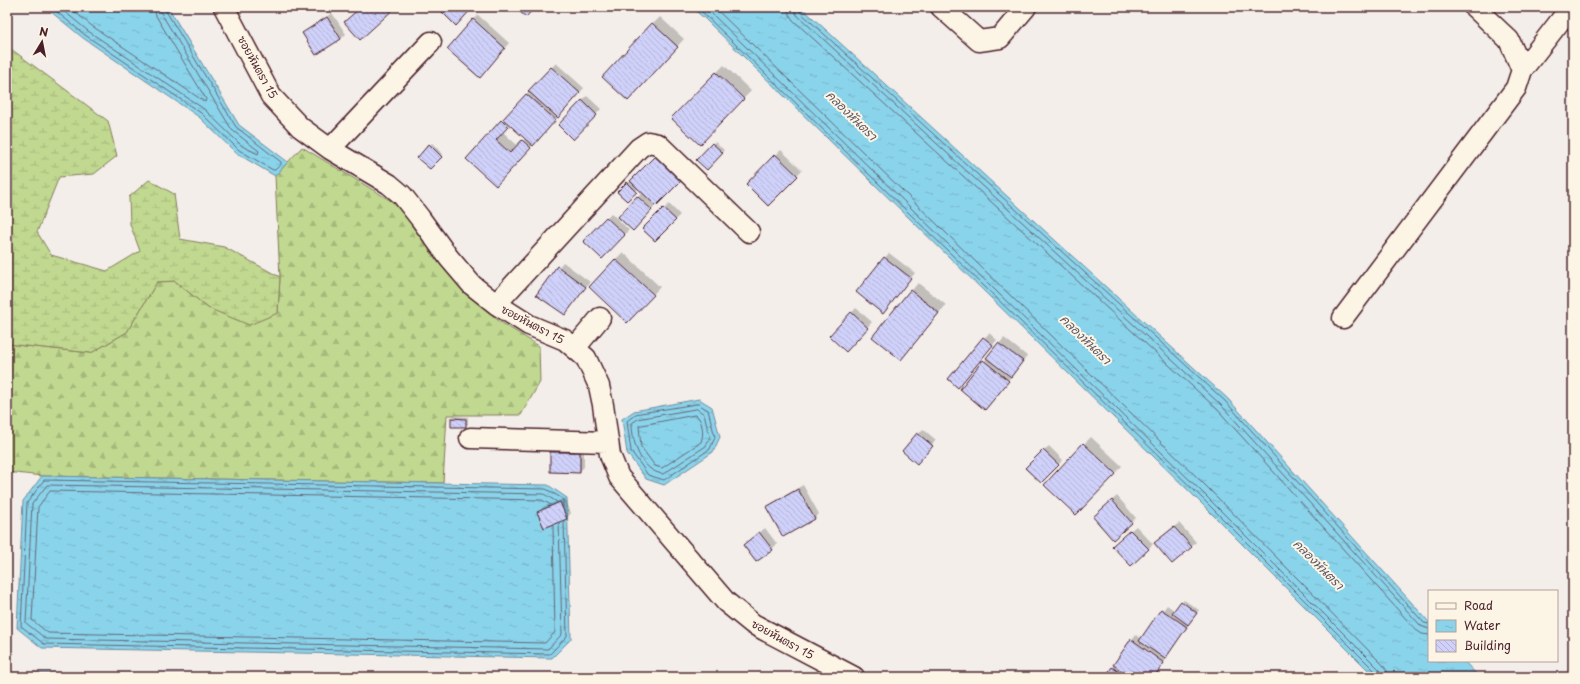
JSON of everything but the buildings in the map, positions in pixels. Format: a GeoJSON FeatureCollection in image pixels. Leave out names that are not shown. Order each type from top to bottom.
{"type":"FeatureCollection","features":[{"type":"Feature","properties":{"kind":"street","name":"ซอยหันตรา 15"},"geometry":{"type":"LineString","coordinates":[[224,7],[271,96],[300,127],[330,149],[389,184],[402,195],[449,258],[472,285],[496,304],[529,325],[565,340],[586,358],[599,386],[610,455],[619,477],[726,602],[753,624],[854,677]]}},
{"type":"Feature","properties":{"kind":"street"},"geometry":{"type":"LineString","coordinates":[[941,7],[979,41],[1000,38],[1026,7]]}},
{"type":"Feature","properties":{"kind":"street"},"geometry":{"type":"LineString","coordinates":[[1474,7],[1509,40],[1522,70]]}},
{"type":"Feature","properties":{"kind":"street"},"geometry":{"type":"LineString","coordinates":[[1343,318],[1516,88],[1522,70],[1572,7]]}},
{"type":"Feature","properties":{"kind":"street"},"geometry":{"type":"LineString","coordinates":[[330,149],[431,42]]}},
{"type":"Feature","properties":{"kind":"street"},"geometry":{"type":"LineString","coordinates":[[496,304],[639,148],[648,142],[658,144],[749,232]]}},
{"type":"Feature","properties":{"kind":"street"},"geometry":{"type":"LineString","coordinates":[[575,348],[600,318]]}},
{"type":"Feature","properties":{"kind":"street"},"geometry":{"type":"LineString","coordinates":[[470,438],[608,442]]}},
{"type":"Feature","properties":{"kind":"green space"},"geometry":{"type":"Polygon","coordinates":[[[7,46],[108,121],[117,156],[94,174],[59,177],[37,232],[51,255],[107,271],[140,251],[130,224],[129,197],[149,180],[174,194],[180,239],[224,247],[280,277],[278,313],[249,325],[208,308],[175,281],[157,282],[127,332],[91,353],[7,344],[7,46]]]}},
{"type":"Feature","properties":{"kind":"green space"},"geometry":{"type":"Polygon","coordinates":[[[302,147],[393,202],[419,232],[461,288],[499,321],[539,346],[540,382],[521,415],[447,415],[443,483],[42,476],[7,472],[7,344],[91,353],[127,332],[157,282],[175,281],[208,308],[278,313],[280,277],[275,176],[302,147]]]}},
{"type":"Feature","properties":{"kind":"water"},"geometry":{"type":"Polygon","coordinates":[[[45,7],[168,7],[239,125],[288,162],[275,176],[236,153],[199,117],[83,38],[45,7]]]}},
{"type":"Feature","properties":{"kind":"water","name":"คลองหันตรา"},"geometry":{"type":"Polygon","coordinates":[[[691,7],[801,7],[1228,399],[1428,621],[1428,662],[1465,662],[1479,677],[1375,677],[1194,496],[691,7]]]}},
{"type":"Feature","properties":{"kind":"water"},"geometry":{"type":"Polygon","coordinates":[[[699,399],[712,407],[720,437],[713,452],[664,485],[646,479],[627,453],[622,419],[634,411],[699,399]]]}},
{"type":"Feature","properties":{"kind":"water"},"geometry":{"type":"Polygon","coordinates":[[[42,476],[548,485],[567,498],[571,639],[552,658],[42,648],[17,628],[23,501],[42,476]]]}},
{"type":"Feature","properties":{"kind":"water"},"geometry":{"type":"Polygon","coordinates":[[[7,673],[499,677],[7,677],[7,673]]]}}]}
